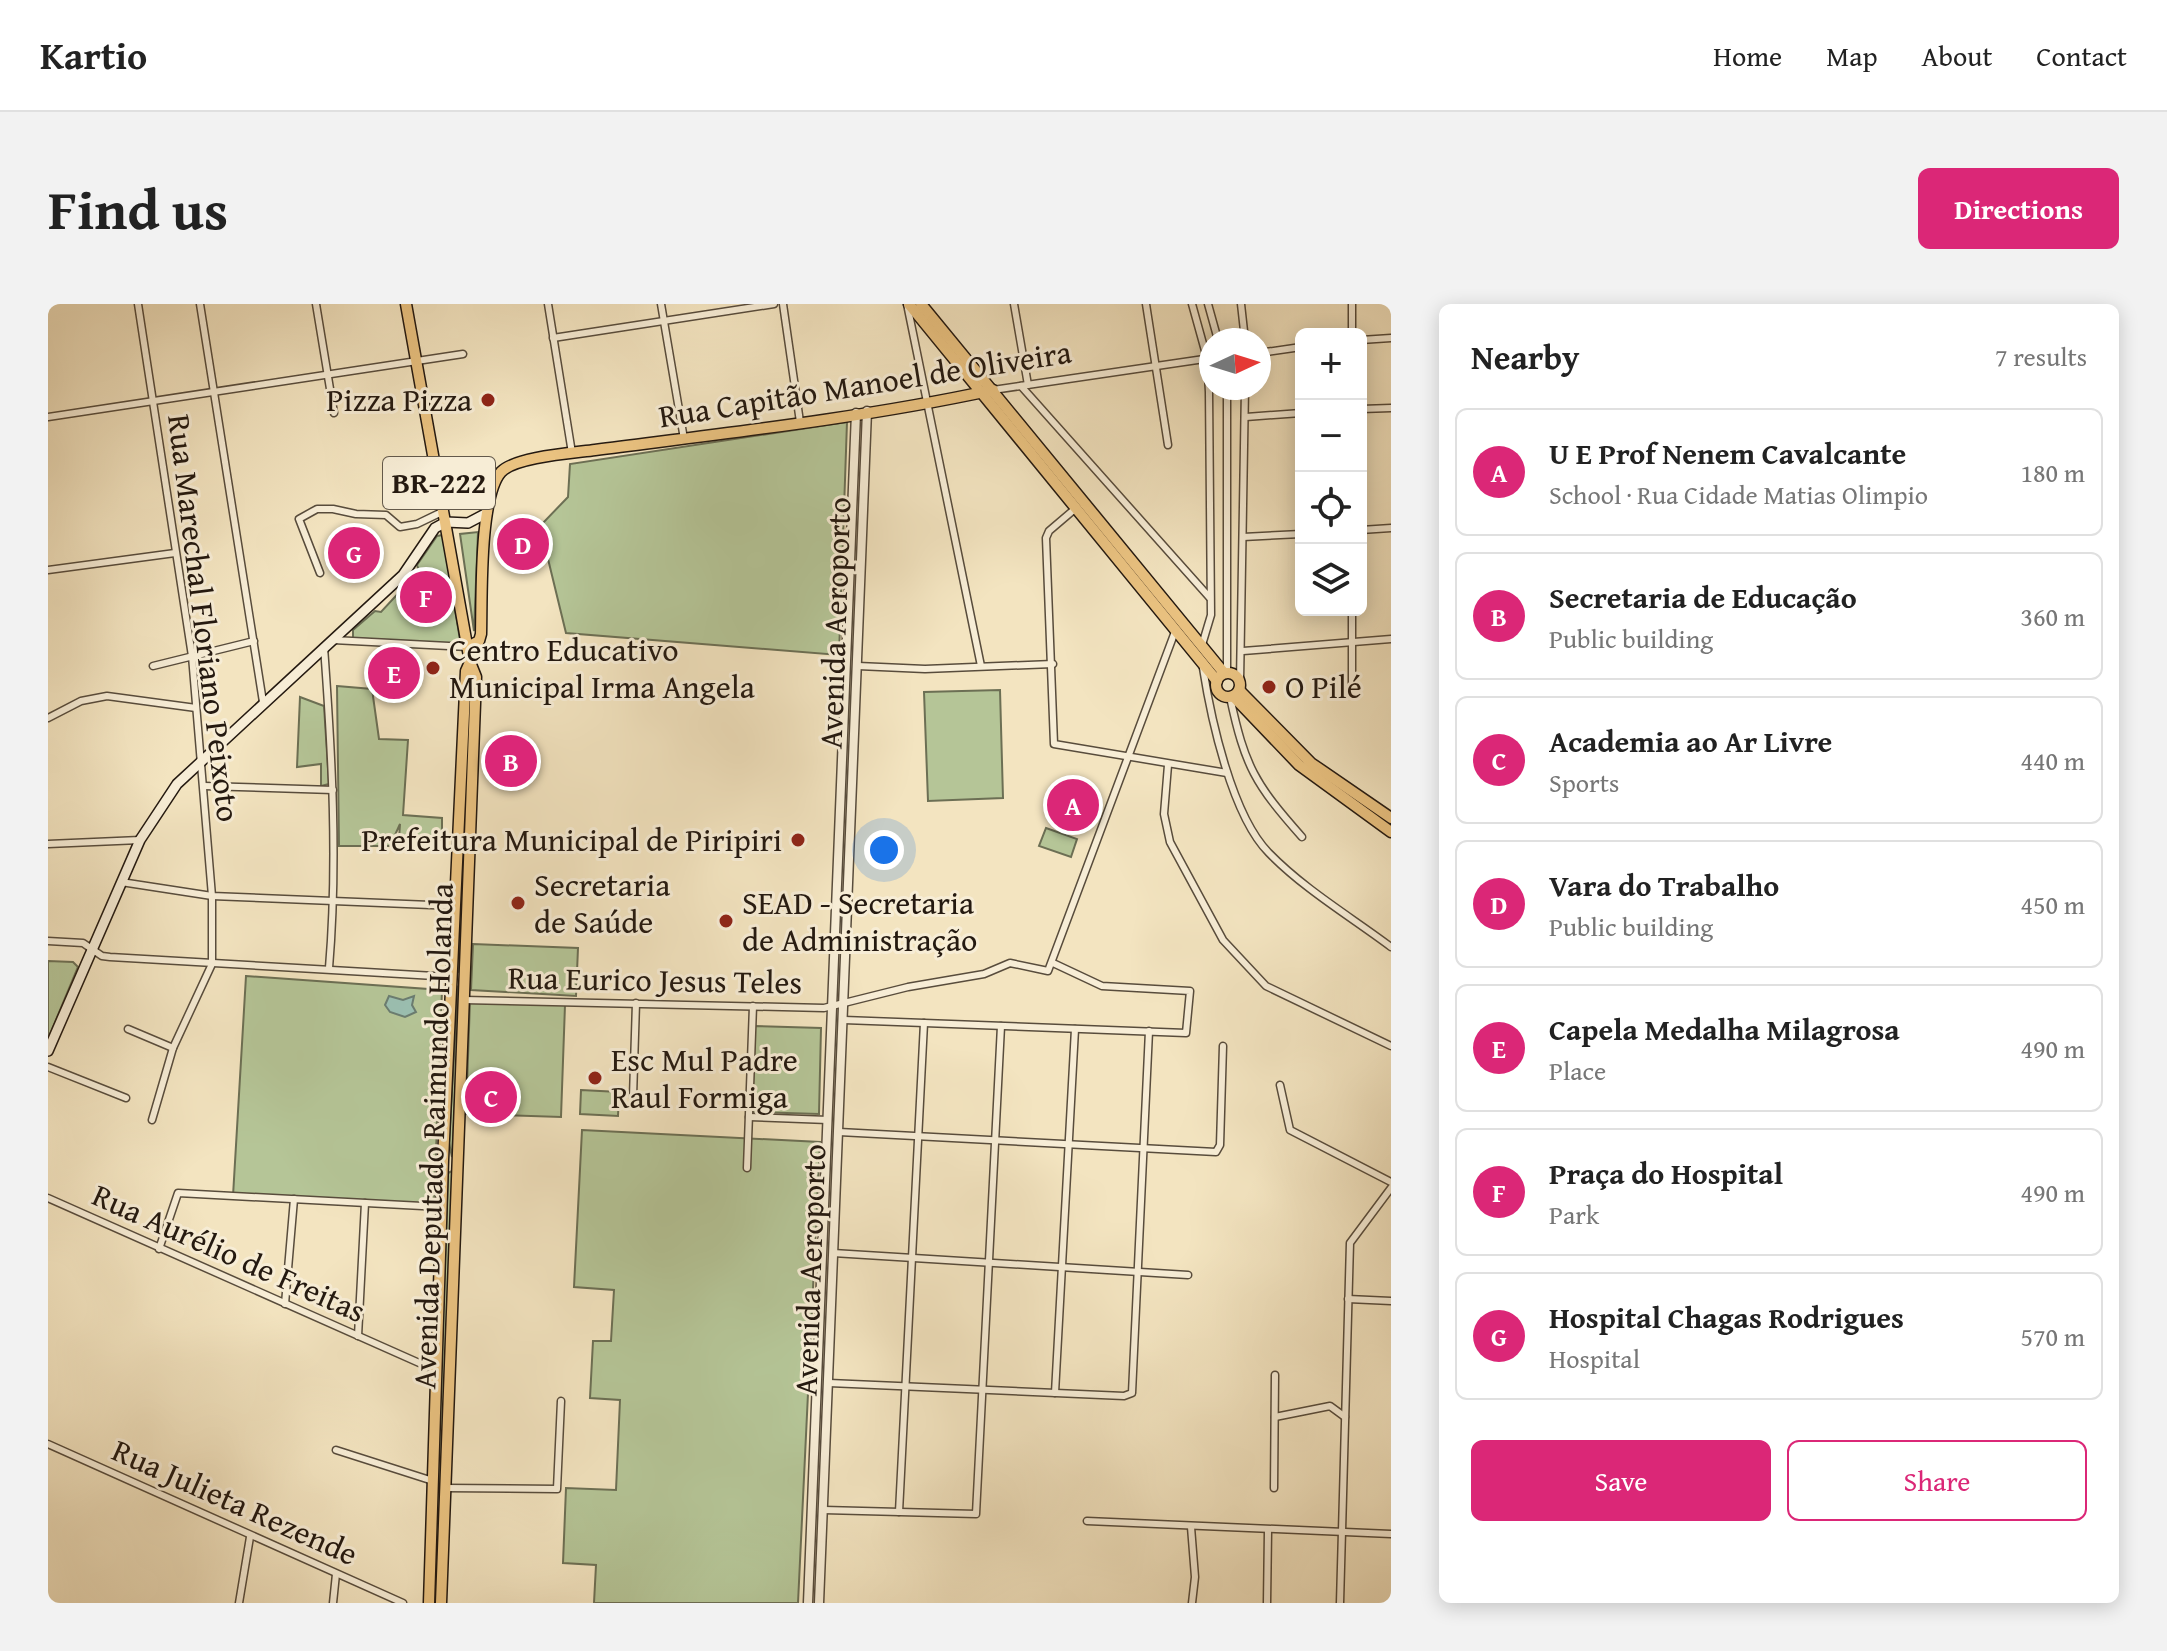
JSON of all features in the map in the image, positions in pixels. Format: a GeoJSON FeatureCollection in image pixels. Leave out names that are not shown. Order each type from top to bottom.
{"type":"FeatureCollection","features":[{"type":"Feature","properties":{"kind":"main road","name":"BR-222"},"geometry":{"type":"LineString","coordinates":[[406,304],[470,668]]}},
{"type":"Feature","properties":{"kind":"main road"},"geometry":{"type":"LineString","coordinates":[[908,304],[932,324],[1202,645],[1222,676],[1220,694],[1235,691]]}},
{"type":"Feature","properties":{"kind":"main road"},"geometry":{"type":"LineString","coordinates":[[921,304],[932,324]]}},
{"type":"Feature","properties":{"kind":"main road","name":"Rua Capitão Manoel de Oliveira"},"geometry":{"type":"LineString","coordinates":[[487,513],[495,481],[527,462],[926,403],[988,391]]}},
{"type":"Feature","properties":{"kind":"main road"},"geometry":{"type":"LineString","coordinates":[[988,391],[1076,508],[1202,661],[1222,676],[1234,674],[1235,691],[1299,765],[1391,832]]}},
{"type":"Feature","properties":{"kind":"main road"},"geometry":{"type":"LineString","coordinates":[[468,523],[487,513]]}},
{"type":"Feature","properties":{"kind":"main road"},"geometry":{"type":"LineString","coordinates":[[468,647],[481,637],[487,513]]}},
{"type":"Feature","properties":{"kind":"main road"},"geometry":{"type":"LineString","coordinates":[[48,1051],[140,840],[166,798],[201,758],[403,575],[445,517],[468,523],[485,533]]}},
{"type":"Feature","properties":{"kind":"main road","name":"Avenida Deputado Raimundo Holanda"},"geometry":{"type":"LineString","coordinates":[[429,1603],[443,1160],[470,668]]}},
{"type":"Feature","properties":{"kind":"main road","name":"Avenida Deputado Raimundo Holanda"},"geometry":{"type":"LineString","coordinates":[[441,1603],[464,1000],[470,668]]}},
{"type":"Feature","properties":{"kind":"main road"},"geometry":{"type":"LineString","coordinates":[[1235,691],[1311,763],[1391,818]]}},
{"type":"Feature","properties":{"kind":"main road"},"geometry":{"type":"LineString","coordinates":[[443,1160],[457,1163]]}},
{"type":"Feature","properties":{"kind":"main road"},"geometry":{"type":"LineString","coordinates":[[431,1534],[443,1537]]}},
{"type":"Feature","properties":{"kind":"street","name":"Rua Marechal Floriano Peixoto"},"geometry":{"type":"LineString","coordinates":[[138,304],[192,656],[212,896],[212,964],[173,1048],[152,1120]]}},
{"type":"Feature","properties":{"kind":"street"},"geometry":{"type":"LineString","coordinates":[[200,304],[263,702]]}},
{"type":"Feature","properties":{"kind":"street"},"geometry":{"type":"LineString","coordinates":[[316,304],[334,413]]}},
{"type":"Feature","properties":{"kind":"street"},"geometry":{"type":"LineString","coordinates":[[548,304],[572,453]]}},
{"type":"Feature","properties":{"kind":"street"},"geometry":{"type":"LineString","coordinates":[[661,304],[684,439]]}},
{"type":"Feature","properties":{"kind":"street"},"geometry":{"type":"LineString","coordinates":[[553,338],[774,304]]}},
{"type":"Feature","properties":{"kind":"street"},"geometry":{"type":"LineString","coordinates":[[783,304],[800,422]]}},
{"type":"Feature","properties":{"kind":"street"},"geometry":{"type":"LineString","coordinates":[[908,304],[981,666]]}},
{"type":"Feature","properties":{"kind":"street"},"geometry":{"type":"LineString","coordinates":[[1014,304],[1024,385],[1211,600]]}},
{"type":"Feature","properties":{"kind":"street"},"geometry":{"type":"LineString","coordinates":[[1146,304],[1168,445]]}},
{"type":"Feature","properties":{"kind":"street"},"geometry":{"type":"LineString","coordinates":[[1192,304],[1200,328]]}},
{"type":"Feature","properties":{"kind":"street"},"geometry":{"type":"LineString","coordinates":[[1208,304],[1215,328]]}},
{"type":"Feature","properties":{"kind":"street"},"geometry":{"type":"LineString","coordinates":[[1241,304],[1244,328]]}},
{"type":"Feature","properties":{"kind":"street"},"geometry":{"type":"LineString","coordinates":[[1352,304],[1352,328]]}},
{"type":"Feature","properties":{"kind":"street"},"geometry":{"type":"LineString","coordinates":[[1367,340],[1391,338]]}},
{"type":"Feature","properties":{"kind":"street"},"geometry":{"type":"LineString","coordinates":[[1271,351],[1295,348]]}},
{"type":"Feature","properties":{"kind":"street"},"geometry":{"type":"LineString","coordinates":[[48,417],[463,354]]}},
{"type":"Feature","properties":{"kind":"street","name":"Rua Capitão Manoel de Oliveira"},"geometry":{"type":"LineString","coordinates":[[988,391],[1199,360]]}},
{"type":"Feature","properties":{"kind":"street"},"geometry":{"type":"LineString","coordinates":[[1202,645],[1211,621],[1209,400]]}},
{"type":"Feature","properties":{"kind":"street"},"geometry":{"type":"LineString","coordinates":[[1222,676],[1227,400]]}},
{"type":"Feature","properties":{"kind":"street"},"geometry":{"type":"LineString","coordinates":[[1245,400],[1243,651],[1235,691],[1245,759],[1259,785],[1302,837]]}},
{"type":"Feature","properties":{"kind":"street"},"geometry":{"type":"LineString","coordinates":[[1367,409],[1391,408]]}},
{"type":"Feature","properties":{"kind":"street","name":"Avenida Aeroporto"},"geometry":{"type":"LineString","coordinates":[[819,1603],[858,666],[862,412]]}},
{"type":"Feature","properties":{"kind":"street","name":"Avenida Aeroporto"},"geometry":{"type":"LineString","coordinates":[[808,1603],[832,1007],[862,412]]}},
{"type":"Feature","properties":{"kind":"street"},"geometry":{"type":"LineString","coordinates":[[1246,417],[1295,413]]}},
{"type":"Feature","properties":{"kind":"street"},"geometry":{"type":"LineString","coordinates":[[1076,508],[1047,535],[1054,742],[1058,747],[1227,773]]}},
{"type":"Feature","properties":{"kind":"street"},"geometry":{"type":"LineString","coordinates":[[320,573],[299,519],[317,509],[386,515],[400,527],[445,517]]}},
{"type":"Feature","properties":{"kind":"street"},"geometry":{"type":"LineString","coordinates":[[1367,530],[1391,528]]}},
{"type":"Feature","properties":{"kind":"street"},"geometry":{"type":"LineString","coordinates":[[1243,537],[1295,534]]}},
{"type":"Feature","properties":{"kind":"street"},"geometry":{"type":"LineString","coordinates":[[48,570],[175,553]]}},
{"type":"Feature","properties":{"kind":"street"},"geometry":{"type":"LineString","coordinates":[[1352,616],[1352,687]]}},
{"type":"Feature","properties":{"kind":"street"},"geometry":{"type":"LineString","coordinates":[[844,1020],[1186,1033],[1190,991],[1102,986],[1053,963],[1176,629]]}},
{"type":"Feature","properties":{"kind":"street"},"geometry":{"type":"LineString","coordinates":[[1243,651],[1391,639]]}},
{"type":"Feature","properties":{"kind":"street"},"geometry":{"type":"LineString","coordinates":[[333,640],[468,647]]}},
{"type":"Feature","properties":{"kind":"street"},"geometry":{"type":"LineString","coordinates":[[153,666],[254,641]]}},
{"type":"Feature","properties":{"kind":"street"},"geometry":{"type":"LineString","coordinates":[[324,647],[333,790],[334,900],[329,968]]}},
{"type":"Feature","properties":{"kind":"street"},"geometry":{"type":"LineString","coordinates":[[1202,661],[1227,773],[1252,828],[1268,852],[1391,947]]}},
{"type":"Feature","properties":{"kind":"street"},"geometry":{"type":"LineString","coordinates":[[858,666],[925,669],[1053,664]]}},
{"type":"Feature","properties":{"kind":"street"},"geometry":{"type":"LineString","coordinates":[[48,718],[81,701],[107,696],[196,708]]}},
{"type":"Feature","properties":{"kind":"street"},"geometry":{"type":"LineString","coordinates":[[1168,765],[1164,814],[1170,842],[1223,940],[1266,986],[1391,1046]]}},
{"type":"Feature","properties":{"kind":"street"},"geometry":{"type":"LineString","coordinates":[[204,786],[333,790]]}},
{"type":"Feature","properties":{"kind":"street"},"geometry":{"type":"LineString","coordinates":[[48,844],[140,840]]}},
{"type":"Feature","properties":{"kind":"street"},"geometry":{"type":"LineString","coordinates":[[121,882],[212,896],[455,906]]}},
{"type":"Feature","properties":{"kind":"street"},"geometry":{"type":"LineString","coordinates":[[48,941],[76,942],[92,947],[102,956],[452,977]]}},
{"type":"Feature","properties":{"kind":"street","name":"Rua Eurico Jesus Teles"},"geometry":{"type":"LineString","coordinates":[[464,1000],[832,1007],[908,987],[984,974],[1010,963],[1048,971],[1053,963]]}},
{"type":"Feature","properties":{"kind":"street"},"geometry":{"type":"LineString","coordinates":[[633,1097],[636,1003]]}},
{"type":"Feature","properties":{"kind":"street"},"geometry":{"type":"LineString","coordinates":[[747,1168],[753,1006]]}},
{"type":"Feature","properties":{"kind":"street"},"geometry":{"type":"LineString","coordinates":[[899,1512],[924,1023]]}},
{"type":"Feature","properties":{"kind":"street"},"geometry":{"type":"LineString","coordinates":[[824,1510],[976,1514],[1001,1026]]}},
{"type":"Feature","properties":{"kind":"street"},"geometry":{"type":"LineString","coordinates":[[128,1029],[173,1048]]}},
{"type":"Feature","properties":{"kind":"street"},"geometry":{"type":"LineString","coordinates":[[1055,1393],[1075,1029]]}},
{"type":"Feature","properties":{"kind":"street"},"geometry":{"type":"LineString","coordinates":[[829,1383],[1124,1396],[1132,1393],[1149,1031]]}},
{"type":"Feature","properties":{"kind":"street"},"geometry":{"type":"LineString","coordinates":[[839,1132],[1218,1151],[1223,1046]]}},
{"type":"Feature","properties":{"kind":"street"},"geometry":{"type":"LineString","coordinates":[[48,1067],[126,1098]]}},
{"type":"Feature","properties":{"kind":"street"},"geometry":{"type":"LineString","coordinates":[[1280,1085],[1290,1130],[1391,1185],[1350,1243],[1340,1603]]}},
{"type":"Feature","properties":{"kind":"street"},"geometry":{"type":"LineString","coordinates":[[749,1117],[828,1120]]}},
{"type":"Feature","properties":{"kind":"street"},"geometry":{"type":"LineString","coordinates":[[159,1249],[178,1193],[441,1207]]}},
{"type":"Feature","properties":{"kind":"street","name":"Rua Aurélio de Freitas"},"geometry":{"type":"LineString","coordinates":[[48,1198],[435,1370]]}},
{"type":"Feature","properties":{"kind":"street"},"geometry":{"type":"LineString","coordinates":[[285,1304],[294,1199]]}},
{"type":"Feature","properties":{"kind":"street"},"geometry":{"type":"LineString","coordinates":[[358,1336],[365,1203]]}},
{"type":"Feature","properties":{"kind":"street"},"geometry":{"type":"LineString","coordinates":[[833,1253],[1188,1275]]}},
{"type":"Feature","properties":{"kind":"street"},"geometry":{"type":"LineString","coordinates":[[1348,1299],[1391,1301]]}},
{"type":"Feature","properties":{"kind":"street"},"geometry":{"type":"LineString","coordinates":[[1274,1488],[1275,1375]]}},
{"type":"Feature","properties":{"kind":"street"},"geometry":{"type":"LineString","coordinates":[[445,1488],[557,1489],[561,1401]]}},
{"type":"Feature","properties":{"kind":"street"},"geometry":{"type":"LineString","coordinates":[[1275,1417],[1330,1406],[1345,1417]]}},
{"type":"Feature","properties":{"kind":"street","name":"Rua Julieta Rezende"},"geometry":{"type":"LineString","coordinates":[[48,1444],[403,1603]]}},
{"type":"Feature","properties":{"kind":"street"},"geometry":{"type":"LineString","coordinates":[[336,1450],[433,1481]]}},
{"type":"Feature","properties":{"kind":"street"},"geometry":{"type":"LineString","coordinates":[[1087,1521],[1391,1534]]}},
{"type":"Feature","properties":{"kind":"street"},"geometry":{"type":"LineString","coordinates":[[1191,1527],[1195,1577],[1192,1603]]}},
{"type":"Feature","properties":{"kind":"street"},"geometry":{"type":"LineString","coordinates":[[1267,1603],[1268,1531]]}},
{"type":"Feature","properties":{"kind":"street"},"geometry":{"type":"LineString","coordinates":[[239,1603],[250,1537]]}},
{"type":"Feature","properties":{"kind":"street"},"geometry":{"type":"LineString","coordinates":[[333,1603],[336,1574]]}},
{"type":"Feature","properties":{"kind":"shaded area"},"geometry":{"type":"Polygon","coordinates":[[[847,422],[839,655],[566,633],[540,526],[568,497],[570,464],[847,422]]]}},
{"type":"Feature","properties":{"kind":"shaded area"},"geometry":{"type":"Polygon","coordinates":[[[478,532],[474,631],[460,534],[478,532]]]}},
{"type":"Feature","properties":{"kind":"shaded area"},"geometry":{"type":"Polygon","coordinates":[[[443,535],[460,640],[454,644],[353,638],[353,630],[375,611],[381,612],[419,571],[417,565],[437,536],[443,535]]]}},
{"type":"Feature","properties":{"kind":"shaded area"},"geometry":{"type":"Polygon","coordinates":[[[468,677],[473,677],[459,972],[457,970],[468,677]]]}},
{"type":"Feature","properties":{"kind":"shaded area"},"geometry":{"type":"Polygon","coordinates":[[[337,686],[372,689],[379,739],[408,740],[403,815],[442,818],[442,841],[399,839],[400,824],[390,846],[339,846],[337,686]]]}},
{"type":"Feature","properties":{"kind":"shaded area"},"geometry":{"type":"Polygon","coordinates":[[[1000,690],[1003,798],[928,801],[924,692],[1000,690]]]}},
{"type":"Feature","properties":{"kind":"shaded area"},"geometry":{"type":"Polygon","coordinates":[[[300,697],[324,706],[329,784],[321,786],[321,764],[297,767],[300,697]]]}},
{"type":"Feature","properties":{"kind":"shaded area"},"geometry":{"type":"Polygon","coordinates":[[[1046,828],[1077,839],[1071,857],[1039,846],[1046,828]]]}},
{"type":"Feature","properties":{"kind":"shaded area"},"geometry":{"type":"Polygon","coordinates":[[[473,944],[578,948],[576,996],[471,990],[473,944]]]}},
{"type":"Feature","properties":{"kind":"shaded area"},"geometry":{"type":"Polygon","coordinates":[[[48,961],[73,962],[78,967],[48,1039],[48,961]]]}},
{"type":"Feature","properties":{"kind":"shaded area"},"geometry":{"type":"Polygon","coordinates":[[[246,976],[442,990],[434,1206],[233,1196],[246,976]]]}},
{"type":"Feature","properties":{"kind":"shaded area"},"geometry":{"type":"Polygon","coordinates":[[[458,987],[461,989],[452,1157],[449,1143],[458,987]]]}},
{"type":"Feature","properties":{"kind":"shaded area"},"geometry":{"type":"Polygon","coordinates":[[[389,996],[403,1000],[414,996],[412,1005],[416,1012],[405,1017],[390,1012],[385,1005],[389,996]]]}},
{"type":"Feature","properties":{"kind":"shaded area"},"geometry":{"type":"Polygon","coordinates":[[[470,1001],[565,1005],[561,1117],[466,1114],[470,1001]]]}},
{"type":"Feature","properties":{"kind":"shaded area"},"geometry":{"type":"Polygon","coordinates":[[[755,1026],[821,1028],[819,1114],[752,1112],[755,1026]]]}},
{"type":"Feature","properties":{"kind":"shaded area"},"geometry":{"type":"Polygon","coordinates":[[[581,1090],[619,1092],[618,1116],[580,1114],[581,1090]]]}},
{"type":"Feature","properties":{"kind":"shaded area"},"geometry":{"type":"Polygon","coordinates":[[[582,1130],[820,1142],[798,1603],[594,1603],[596,1565],[563,1563],[566,1488],[616,1490],[620,1400],[590,1398],[593,1341],[611,1341],[614,1290],[574,1287],[582,1130]]]}},
{"type":"Feature","properties":{"kind":"shaded area"},"geometry":{"type":"Polygon","coordinates":[[[452,1171],[454,1184],[441,1525],[436,1512],[448,1173],[452,1171]]]}},
{"type":"Feature","properties":{"kind":"place","name":"Pizza Pizza"},"geometry":{"type":"Point","coordinates":[488,400]}},
{"type":"Feature","properties":{"kind":"place","name":"Vara do Trabalho"},"geometry":{"type":"Point","coordinates":[523,544]}},
{"type":"Feature","properties":{"kind":"place","name":"Hospital Chagas Rodrigues"},"geometry":{"type":"Point","coordinates":[354,553]}},
{"type":"Feature","properties":{"kind":"place","name":"Praça do Hospital"},"geometry":{"type":"Point","coordinates":[426,597]}},
{"type":"Feature","properties":{"kind":"place","name":"Centro Educativo Municipal Irma Angela"},"geometry":{"type":"Point","coordinates":[433,668]}},
{"type":"Feature","properties":{"kind":"place","name":"Capela Medalha Milagrosa"},"geometry":{"type":"Point","coordinates":[394,673]}},
{"type":"Feature","properties":{"kind":"place","name":"O Pilé"},"geometry":{"type":"Point","coordinates":[1269,687]}},
{"type":"Feature","properties":{"kind":"place","name":"Secretaria de Educação"},"geometry":{"type":"Point","coordinates":[511,761]}},
{"type":"Feature","properties":{"kind":"place","name":"U E Prof Nenem Cavalcante"},"geometry":{"type":"Point","coordinates":[1073,805]}},
{"type":"Feature","properties":{"kind":"place","name":"Prefeitura Municipal de Piripiri"},"geometry":{"type":"Point","coordinates":[798,840]}},
{"type":"Feature","properties":{"kind":"place","name":"Secretaria de Saúde"},"geometry":{"type":"Point","coordinates":[518,903]}},
{"type":"Feature","properties":{"kind":"place","name":"SEAD - Secretaria de Administração"},"geometry":{"type":"Point","coordinates":[726,921]}},
{"type":"Feature","properties":{"kind":"place","name":"Esc Mul Padre Raul Formiga"},"geometry":{"type":"Point","coordinates":[595,1078]}},
{"type":"Feature","properties":{"kind":"place","name":"Academia ao Ar Livre"},"geometry":{"type":"Point","coordinates":[491,1097]}}]}
